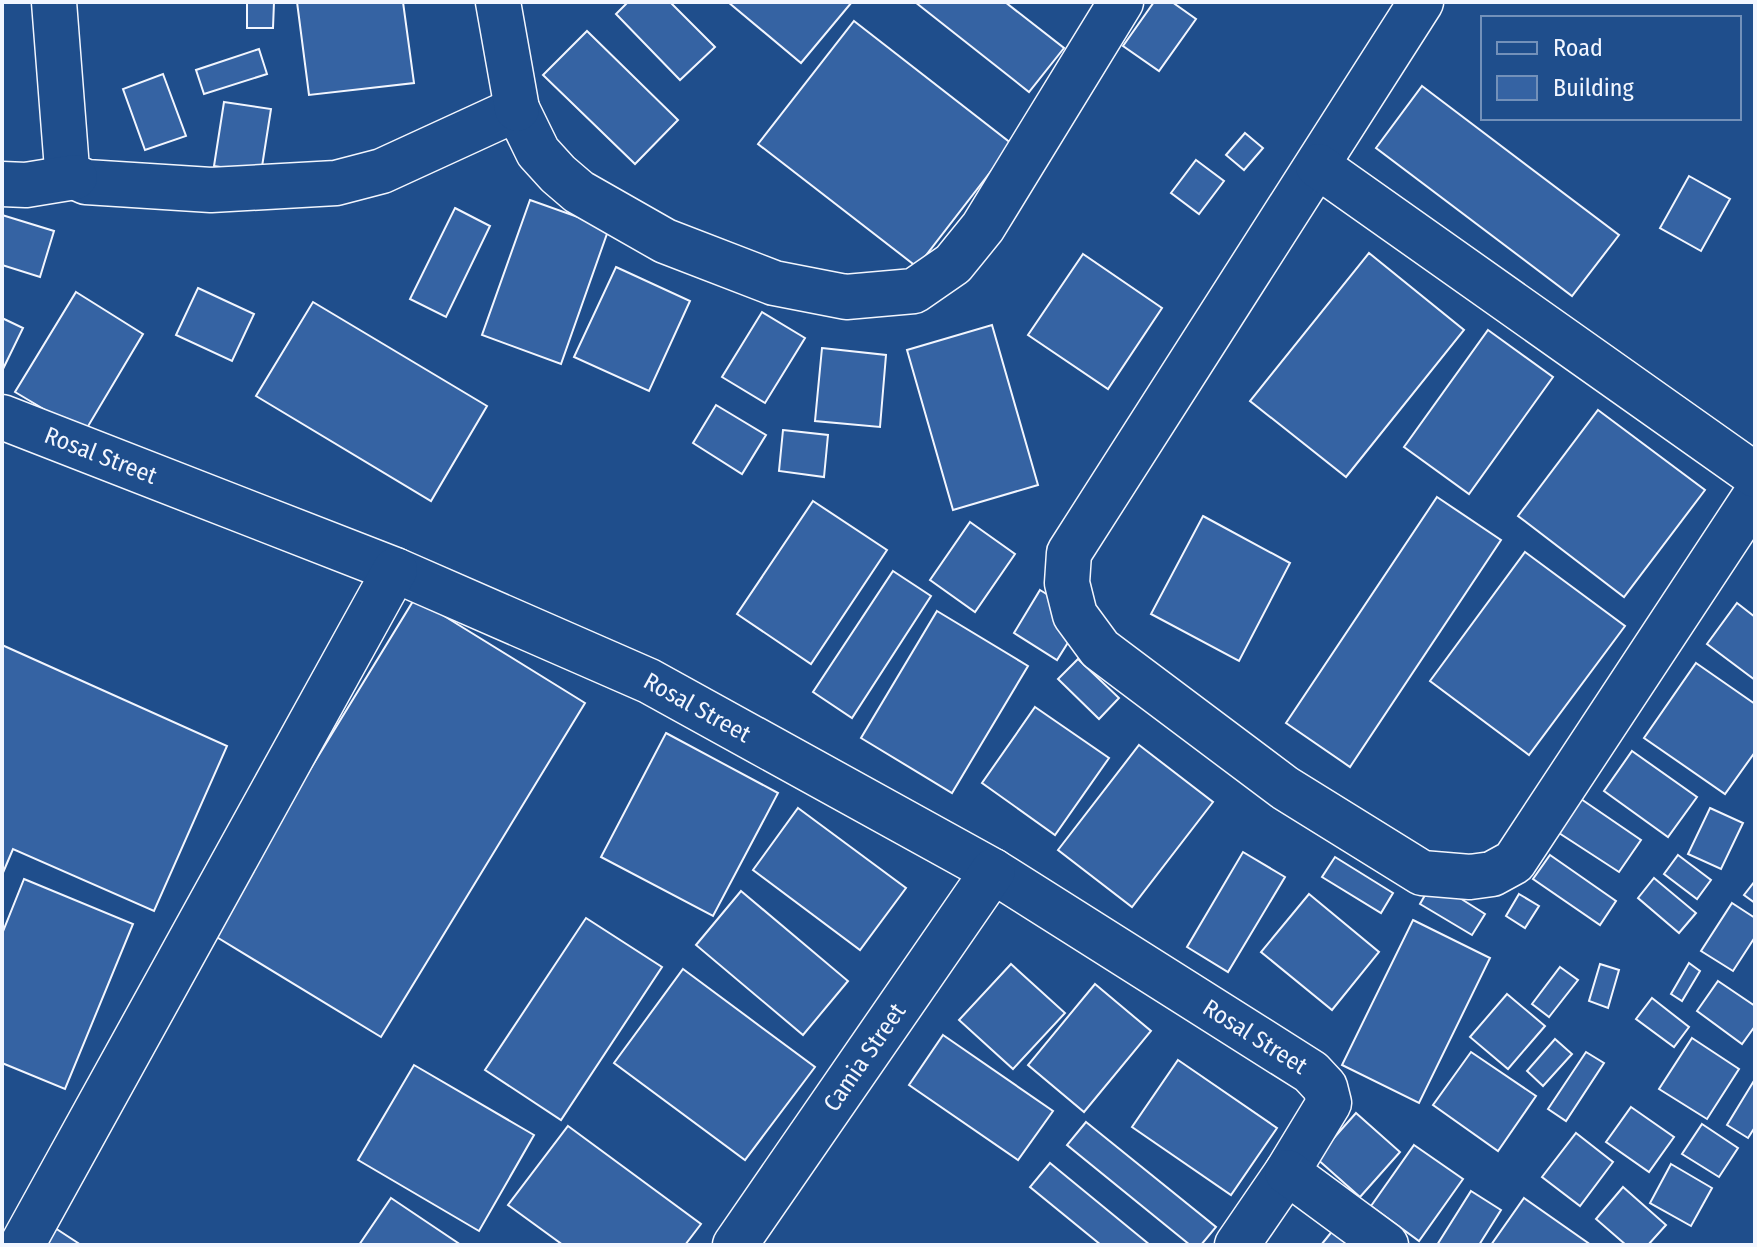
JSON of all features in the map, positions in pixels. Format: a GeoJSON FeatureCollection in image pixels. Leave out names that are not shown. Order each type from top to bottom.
{"type":"FeatureCollection","features":[{"type":"Feature","properties":{"kind":"street"},"geometry":{"type":"LineString","coordinates":[[54,2],[67,169],[86,182],[211,190],[336,183],[382,171],[517,109]]}},
{"type":"Feature","properties":{"kind":"street"},"geometry":{"type":"LineString","coordinates":[[507,5],[517,109],[538,152],[558,174],[579,192],[665,241],[774,283],[846,297],[914,291],[953,264],[983,227],[1121,2]]}},
{"type":"Feature","properties":{"kind":"street"},"geometry":{"type":"LineString","coordinates":[[1421,2],[1069,553],[1067,583],[1075,615],[1100,649],[1285,788],[1422,873],[1470,877],[1492,874],[1514,862],[1755,496]]}},
{"type":"Feature","properties":{"kind":"street"},"geometry":{"type":"LineString","coordinates":[[1318,166],[1755,475]]}},
{"type":"Feature","properties":{"kind":"street"},"geometry":{"type":"LineString","coordinates":[[2,184],[26,185],[75,177]]}},
{"type":"Feature","properties":{"kind":"street","name":"Rosal Street"},"geometry":{"type":"LineString","coordinates":[[2,417],[395,570],[649,681],[993,871],[1320,1079],[1329,1095],[1329,1103],[1287,1172]]}},
{"type":"Feature","properties":{"kind":"street"},"geometry":{"type":"LineString","coordinates":[[22,1245],[395,570]]}},
{"type":"Feature","properties":{"kind":"street","name":"Camia Street"},"geometry":{"type":"LineString","coordinates":[[735,1245],[993,871]]}},
{"type":"Feature","properties":{"kind":"street"},"geometry":{"type":"LineString","coordinates":[[1237,1245],[1287,1172],[1386,1245]]}},
{"type":"Feature","properties":{"kind":"building"},"geometry":{"type":"Polygon","coordinates":[[[247,2],[274,2],[273,28],[247,28],[247,2]]]}},
{"type":"Feature","properties":{"kind":"building"},"geometry":{"type":"Polygon","coordinates":[[[297,2],[403,2],[414,83],[309,95],[297,2]]]}},
{"type":"Feature","properties":{"kind":"building"},"geometry":{"type":"Polygon","coordinates":[[[628,2],[670,2],[715,47],[680,80],[616,14],[628,2]]]}},
{"type":"Feature","properties":{"kind":"building"},"geometry":{"type":"Polygon","coordinates":[[[728,2],[852,2],[801,63],[728,2]]]}},
{"type":"Feature","properties":{"kind":"building"},"geometry":{"type":"Polygon","coordinates":[[[915,2],[1005,2],[1064,48],[1029,92],[915,2]]]}},
{"type":"Feature","properties":{"kind":"building"},"geometry":{"type":"Polygon","coordinates":[[[1154,2],[1172,2],[1196,19],[1159,71],[1123,46],[1154,2]]]}},
{"type":"Feature","properties":{"kind":"building"},"geometry":{"type":"Polygon","coordinates":[[[854,21],[1012,144],[917,267],[758,144],[854,21]]]}},
{"type":"Feature","properties":{"kind":"building"},"geometry":{"type":"Polygon","coordinates":[[[587,31],[678,120],[635,164],[543,75],[587,31]]]}},
{"type":"Feature","properties":{"kind":"building"},"geometry":{"type":"Polygon","coordinates":[[[259,49],[267,74],[204,94],[196,70],[259,49]]]}},
{"type":"Feature","properties":{"kind":"building"},"geometry":{"type":"Polygon","coordinates":[[[163,74],[186,136],[145,150],[123,89],[163,74]]]}},
{"type":"Feature","properties":{"kind":"building"},"geometry":{"type":"Polygon","coordinates":[[[1422,86],[1619,235],[1572,296],[1376,148],[1422,86]]]}},
{"type":"Feature","properties":{"kind":"building"},"geometry":{"type":"Polygon","coordinates":[[[224,102],[271,109],[261,173],[214,166],[224,102]]]}},
{"type":"Feature","properties":{"kind":"building"},"geometry":{"type":"Polygon","coordinates":[[[1245,133],[1263,148],[1244,170],[1226,155],[1245,133]]]}},
{"type":"Feature","properties":{"kind":"building"},"geometry":{"type":"Polygon","coordinates":[[[1196,160],[1224,181],[1199,214],[1171,193],[1196,160]]]}},
{"type":"Feature","properties":{"kind":"building"},"geometry":{"type":"Polygon","coordinates":[[[1689,176],[1730,199],[1701,251],[1660,228],[1689,176]]]}},
{"type":"Feature","properties":{"kind":"building"},"geometry":{"type":"Polygon","coordinates":[[[530,200],[609,228],[561,364],[482,335],[530,200]]]}},
{"type":"Feature","properties":{"kind":"building"},"geometry":{"type":"Polygon","coordinates":[[[455,208],[490,226],[446,317],[410,299],[455,208]]]}},
{"type":"Feature","properties":{"kind":"building"},"geometry":{"type":"Polygon","coordinates":[[[2,215],[54,231],[40,277],[2,265],[2,215]]]}},
{"type":"Feature","properties":{"kind":"building"},"geometry":{"type":"Polygon","coordinates":[[[1369,253],[1464,330],[1346,477],[1250,401],[1369,253]]]}},
{"type":"Feature","properties":{"kind":"building"},"geometry":{"type":"Polygon","coordinates":[[[1083,254],[1162,308],[1108,389],[1028,335],[1083,254]]]}},
{"type":"Feature","properties":{"kind":"building"},"geometry":{"type":"Polygon","coordinates":[[[616,267],[690,301],[649,391],[574,357],[616,267]]]}},
{"type":"Feature","properties":{"kind":"building"},"geometry":{"type":"Polygon","coordinates":[[[198,288],[254,314],[232,361],[176,335],[198,288]]]}},
{"type":"Feature","properties":{"kind":"building"},"geometry":{"type":"Polygon","coordinates":[[[76,292],[143,334],[84,433],[15,392],[76,292]]]}},
{"type":"Feature","properties":{"kind":"building"},"geometry":{"type":"Polygon","coordinates":[[[313,302],[487,406],[431,501],[256,396],[313,302]]]}},
{"type":"Feature","properties":{"kind":"building"},"geometry":{"type":"Polygon","coordinates":[[[762,312],[805,338],[765,403],[722,377],[762,312]]]}},
{"type":"Feature","properties":{"kind":"building"},"geometry":{"type":"Polygon","coordinates":[[[2,318],[23,328],[2,371],[2,318]]]}},
{"type":"Feature","properties":{"kind":"building"},"geometry":{"type":"Polygon","coordinates":[[[992,325],[1038,485],[953,510],[907,350],[992,325]]]}},
{"type":"Feature","properties":{"kind":"building"},"geometry":{"type":"Polygon","coordinates":[[[1488,330],[1553,377],[1469,494],[1404,447],[1488,330]]]}},
{"type":"Feature","properties":{"kind":"building"},"geometry":{"type":"Polygon","coordinates":[[[822,348],[886,355],[880,427],[815,421],[822,348]]]}},
{"type":"Feature","properties":{"kind":"building"},"geometry":{"type":"Polygon","coordinates":[[[716,405],[766,435],[742,474],[693,443],[716,405]]]}},
{"type":"Feature","properties":{"kind":"building"},"geometry":{"type":"Polygon","coordinates":[[[1598,410],[1705,490],[1624,597],[1518,516],[1598,410]]]}},
{"type":"Feature","properties":{"kind":"building"},"geometry":{"type":"Polygon","coordinates":[[[783,430],[828,435],[824,477],[779,471],[783,430]]]}},
{"type":"Feature","properties":{"kind":"building"},"geometry":{"type":"Polygon","coordinates":[[[1437,497],[1501,540],[1350,767],[1286,723],[1437,497]]]}},
{"type":"Feature","properties":{"kind":"building"},"geometry":{"type":"Polygon","coordinates":[[[813,501],[887,550],[811,664],[737,614],[813,501]]]}},
{"type":"Feature","properties":{"kind":"building"},"geometry":{"type":"Polygon","coordinates":[[[1203,516],[1290,563],[1239,661],[1151,614],[1203,516]]]}},
{"type":"Feature","properties":{"kind":"building"},"geometry":{"type":"Polygon","coordinates":[[[970,522],[1015,554],[975,612],[930,580],[970,522]]]}},
{"type":"Feature","properties":{"kind":"building"},"geometry":{"type":"Polygon","coordinates":[[[1525,552],[1625,626],[1529,755],[1430,681],[1525,552]]]}},
{"type":"Feature","properties":{"kind":"building"},"geometry":{"type":"Polygon","coordinates":[[[893,571],[931,596],[852,718],[813,692],[893,571]]]}},
{"type":"Feature","properties":{"kind":"building"},"geometry":{"type":"Polygon","coordinates":[[[1040,590],[1084,617],[1057,660],[1014,633],[1040,590]]]}},
{"type":"Feature","properties":{"kind":"building"},"geometry":{"type":"Polygon","coordinates":[[[415,598],[585,703],[381,1037],[210,933],[415,598]]]}},
{"type":"Feature","properties":{"kind":"building"},"geometry":{"type":"Polygon","coordinates":[[[1737,603],[1755,617],[1755,680],[1707,644],[1737,603]]]}},
{"type":"Feature","properties":{"kind":"building"},"geometry":{"type":"Polygon","coordinates":[[[937,611],[1028,666],[952,793],[861,738],[937,611]]]}},
{"type":"Feature","properties":{"kind":"building"},"geometry":{"type":"Polygon","coordinates":[[[2,645],[227,746],[154,911],[13,849],[2,875],[2,645]]]}},
{"type":"Feature","properties":{"kind":"building"},"geometry":{"type":"Polygon","coordinates":[[[1078,659],[1119,698],[1099,719],[1058,679],[1078,659]]]}},
{"type":"Feature","properties":{"kind":"building"},"geometry":{"type":"Polygon","coordinates":[[[1696,663],[1755,704],[1755,752],[1725,794],[1644,738],[1696,663]]]}},
{"type":"Feature","properties":{"kind":"building"},"geometry":{"type":"Polygon","coordinates":[[[1035,707],[1109,758],[1055,835],[982,783],[1035,707]]]}},
{"type":"Feature","properties":{"kind":"building"},"geometry":{"type":"Polygon","coordinates":[[[666,733],[778,793],[713,916],[601,857],[666,733]]]}},
{"type":"Feature","properties":{"kind":"building"},"geometry":{"type":"Polygon","coordinates":[[[1139,745],[1213,802],[1132,907],[1058,850],[1139,745]]]}},
{"type":"Feature","properties":{"kind":"building"},"geometry":{"type":"Polygon","coordinates":[[[1632,751],[1697,797],[1668,837],[1604,791],[1632,751]]]}},
{"type":"Feature","properties":{"kind":"building"},"geometry":{"type":"Polygon","coordinates":[[[1581,799],[1641,840],[1619,872],[1559,833],[1581,799]]]}},
{"type":"Feature","properties":{"kind":"building"},"geometry":{"type":"Polygon","coordinates":[[[798,808],[906,888],[860,950],[753,870],[798,808]]]}},
{"type":"Feature","properties":{"kind":"building"},"geometry":{"type":"Polygon","coordinates":[[[1710,808],[1743,823],[1721,869],[1688,854],[1710,808]]]}},
{"type":"Feature","properties":{"kind":"building"},"geometry":{"type":"Polygon","coordinates":[[[1243,852],[1285,877],[1228,972],[1187,947],[1243,852]]]}},
{"type":"Feature","properties":{"kind":"building"},"geometry":{"type":"Polygon","coordinates":[[[1550,855],[1616,901],[1600,925],[1533,879],[1550,855]]]}},
{"type":"Feature","properties":{"kind":"building"},"geometry":{"type":"Polygon","coordinates":[[[1678,855],[1711,880],[1697,899],[1664,874],[1678,855]]]}},
{"type":"Feature","properties":{"kind":"building"},"geometry":{"type":"Polygon","coordinates":[[[1335,857],[1393,893],[1381,913],[1322,877],[1335,857]]]}},
{"type":"Feature","properties":{"kind":"building"},"geometry":{"type":"Polygon","coordinates":[[[1654,878],[1696,913],[1679,933],[1638,898],[1654,878]]]}},
{"type":"Feature","properties":{"kind":"building"},"geometry":{"type":"Polygon","coordinates":[[[24,879],[133,924],[65,1089],[2,1063],[2,934],[24,879]]]}},
{"type":"Feature","properties":{"kind":"building"},"geometry":{"type":"Polygon","coordinates":[[[1433,881],[1485,914],[1472,935],[1420,904],[1433,881]]]}},
{"type":"Feature","properties":{"kind":"building"},"geometry":{"type":"Polygon","coordinates":[[[1755,881],[1755,903],[1744,895],[1755,881]]]}},
{"type":"Feature","properties":{"kind":"building"},"geometry":{"type":"Polygon","coordinates":[[[741,891],[848,981],[803,1035],[696,945],[741,891]]]}},
{"type":"Feature","properties":{"kind":"building"},"geometry":{"type":"Polygon","coordinates":[[[1309,894],[1379,952],[1332,1010],[1261,952],[1309,894]]]}},
{"type":"Feature","properties":{"kind":"building"},"geometry":{"type":"Polygon","coordinates":[[[1519,894],[1539,906],[1525,928],[1506,916],[1519,894]]]}},
{"type":"Feature","properties":{"kind":"building"},"geometry":{"type":"Polygon","coordinates":[[[1732,903],[1755,918],[1755,937],[1733,971],[1701,951],[1732,903]]]}},
{"type":"Feature","properties":{"kind":"building"},"geometry":{"type":"Polygon","coordinates":[[[586,918],[662,967],[561,1120],[485,1070],[586,918]]]}},
{"type":"Feature","properties":{"kind":"building"},"geometry":{"type":"Polygon","coordinates":[[[1413,920],[1490,958],[1419,1103],[1342,1065],[1413,920]]]}},
{"type":"Feature","properties":{"kind":"building"},"geometry":{"type":"Polygon","coordinates":[[[1689,963],[1700,971],[1682,1001],[1671,994],[1689,963]]]}},
{"type":"Feature","properties":{"kind":"building"},"geometry":{"type":"Polygon","coordinates":[[[1011,964],[1065,1013],[1013,1069],[959,1020],[1011,964]]]}},
{"type":"Feature","properties":{"kind":"building"},"geometry":{"type":"Polygon","coordinates":[[[1600,964],[1619,970],[1608,1008],[1589,1001],[1600,964]]]}},
{"type":"Feature","properties":{"kind":"building"},"geometry":{"type":"Polygon","coordinates":[[[1560,967],[1578,980],[1549,1017],[1532,1004],[1560,967]]]}},
{"type":"Feature","properties":{"kind":"building"},"geometry":{"type":"Polygon","coordinates":[[[683,969],[815,1067],[745,1160],[614,1063],[683,969]]]}},
{"type":"Feature","properties":{"kind":"building"},"geometry":{"type":"Polygon","coordinates":[[[1718,981],[1755,1006],[1755,1026],[1742,1044],[1697,1011],[1718,981]]]}},
{"type":"Feature","properties":{"kind":"building"},"geometry":{"type":"Polygon","coordinates":[[[1095,984],[1151,1031],[1084,1112],[1028,1065],[1095,984]]]}},
{"type":"Feature","properties":{"kind":"building"},"geometry":{"type":"Polygon","coordinates":[[[1507,994],[1545,1026],[1508,1069],[1470,1037],[1507,994]]]}},
{"type":"Feature","properties":{"kind":"building"},"geometry":{"type":"Polygon","coordinates":[[[1652,998],[1689,1027],[1674,1047],[1636,1019],[1652,998]]]}},
{"type":"Feature","properties":{"kind":"building"},"geometry":{"type":"Polygon","coordinates":[[[943,1035],[1053,1111],[1018,1160],[909,1085],[943,1035]]]}},
{"type":"Feature","properties":{"kind":"building"},"geometry":{"type":"Polygon","coordinates":[[[1692,1038],[1739,1069],[1707,1119],[1659,1089],[1692,1038]]]}},
{"type":"Feature","properties":{"kind":"building"},"geometry":{"type":"Polygon","coordinates":[[[1555,1039],[1572,1054],[1543,1086],[1527,1071],[1555,1039]]]}},
{"type":"Feature","properties":{"kind":"building"},"geometry":{"type":"Polygon","coordinates":[[[1471,1052],[1536,1096],[1498,1151],[1433,1105],[1471,1052]]]}},
{"type":"Feature","properties":{"kind":"building"},"geometry":{"type":"Polygon","coordinates":[[[1586,1052],[1604,1063],[1566,1121],[1548,1109],[1586,1052]]]}},
{"type":"Feature","properties":{"kind":"building"},"geometry":{"type":"Polygon","coordinates":[[[1178,1060],[1277,1128],[1231,1195],[1132,1127],[1178,1060]]]}},
{"type":"Feature","properties":{"kind":"building"},"geometry":{"type":"Polygon","coordinates":[[[414,1065],[534,1135],[479,1231],[358,1160],[414,1065]]]}},
{"type":"Feature","properties":{"kind":"building"},"geometry":{"type":"Polygon","coordinates":[[[1755,1079],[1755,1127],[1748,1138],[1727,1125],[1755,1079]]]}},
{"type":"Feature","properties":{"kind":"building"},"geometry":{"type":"Polygon","coordinates":[[[1631,1107],[1674,1137],[1649,1172],[1606,1142],[1631,1107]]]}},
{"type":"Feature","properties":{"kind":"building"},"geometry":{"type":"Polygon","coordinates":[[[1356,1113],[1400,1152],[1360,1197],[1316,1158],[1356,1113]]]}},
{"type":"Feature","properties":{"kind":"building"},"geometry":{"type":"Polygon","coordinates":[[[1086,1122],[1216,1227],[1201,1245],[1190,1245],[1067,1145],[1086,1122]]]}},
{"type":"Feature","properties":{"kind":"building"},"geometry":{"type":"Polygon","coordinates":[[[1702,1124],[1738,1148],[1719,1177],[1682,1154],[1702,1124]]]}},
{"type":"Feature","properties":{"kind":"building"},"geometry":{"type":"Polygon","coordinates":[[[568,1126],[701,1224],[685,1245],[563,1245],[508,1205],[568,1126]]]}},
{"type":"Feature","properties":{"kind":"building"},"geometry":{"type":"Polygon","coordinates":[[[1576,1133],[1613,1162],[1580,1206],[1542,1177],[1576,1133]]]}},
{"type":"Feature","properties":{"kind":"building"},"geometry":{"type":"Polygon","coordinates":[[[1414,1145],[1463,1179],[1419,1241],[1371,1206],[1414,1145]]]}},
{"type":"Feature","properties":{"kind":"building"},"geometry":{"type":"Polygon","coordinates":[[[1050,1163],[1150,1245],[1101,1245],[1030,1187],[1050,1163]]]}},
{"type":"Feature","properties":{"kind":"building"},"geometry":{"type":"Polygon","coordinates":[[[1671,1164],[1712,1188],[1691,1226],[1650,1203],[1671,1164]]]}},
{"type":"Feature","properties":{"kind":"building"},"geometry":{"type":"Polygon","coordinates":[[[1623,1187],[1666,1225],[1648,1245],[1626,1245],[1596,1219],[1623,1187]]]}},
{"type":"Feature","properties":{"kind":"building"},"geometry":{"type":"Polygon","coordinates":[[[1471,1191],[1501,1210],[1479,1245],[1437,1245],[1471,1191]]]}},
{"type":"Feature","properties":{"kind":"building"},"geometry":{"type":"Polygon","coordinates":[[[391,1198],[461,1245],[359,1245],[391,1198]]]}},
{"type":"Feature","properties":{"kind":"building"},"geometry":{"type":"Polygon","coordinates":[[[1524,1198],[1591,1245],[1491,1245],[1524,1198]]]}},
{"type":"Feature","properties":{"kind":"building"},"geometry":{"type":"Polygon","coordinates":[[[52,1226],[81,1245],[40,1245],[52,1226]]]}},
{"type":"Feature","properties":{"kind":"building"},"geometry":{"type":"Polygon","coordinates":[[[1334,1229],[1355,1245],[1321,1245],[1334,1229]]]}}]}
